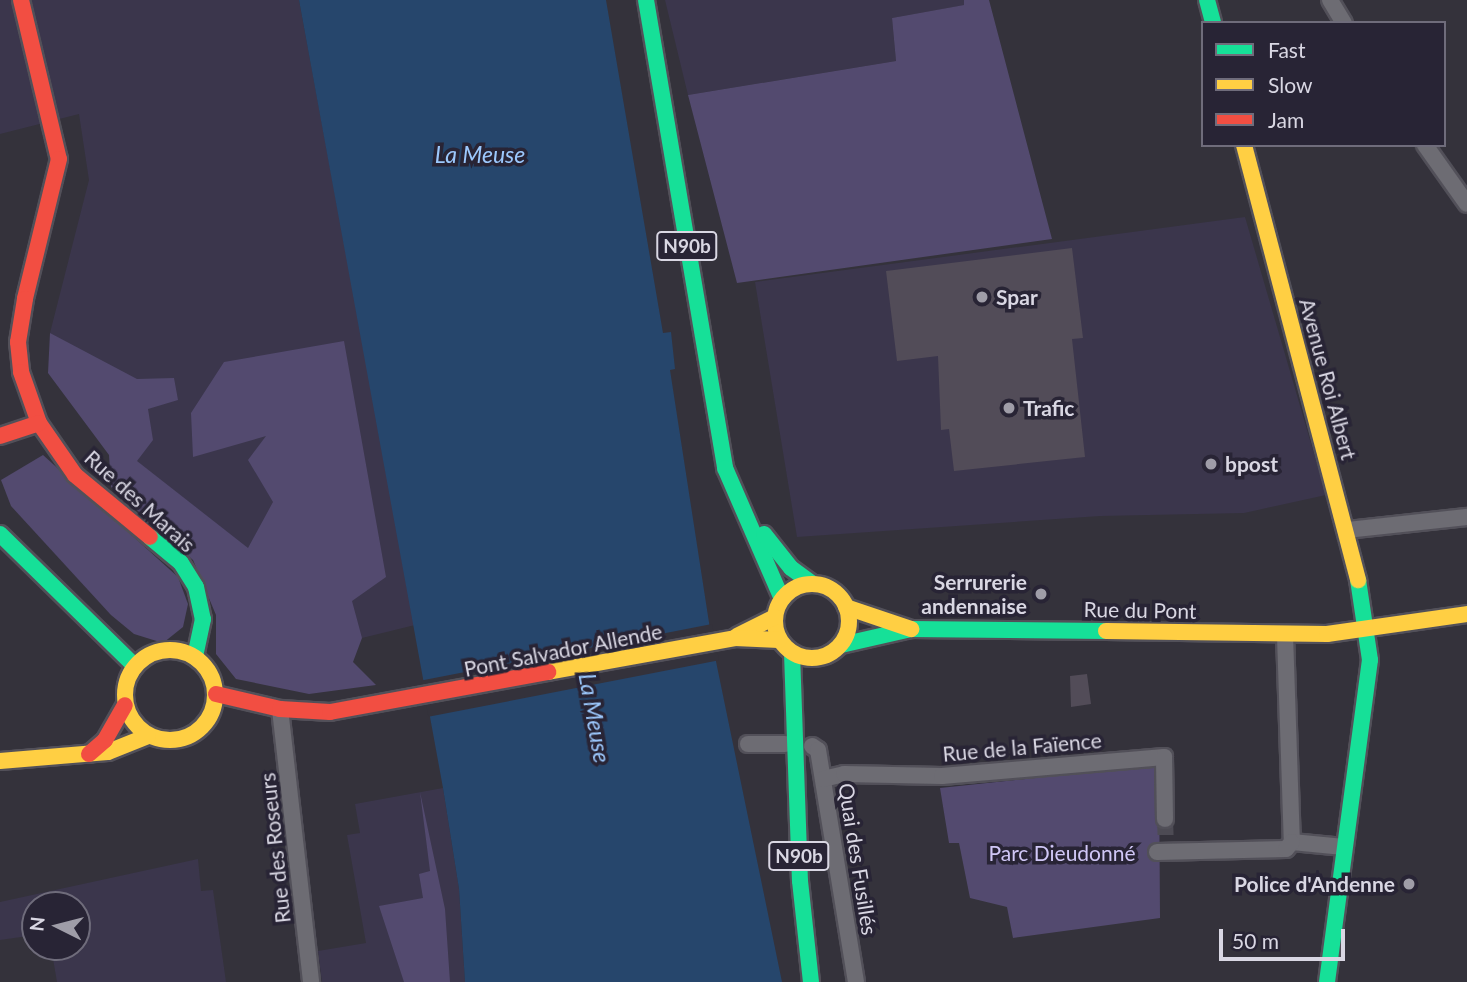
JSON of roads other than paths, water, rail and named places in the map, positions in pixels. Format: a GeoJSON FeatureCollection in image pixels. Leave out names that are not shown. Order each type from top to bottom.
{"type":"FeatureCollection","features":[{"type":"Feature","properties":{"kind":"main road","name":"Rue des Marais"},"geometry":{"type":"LineString","coordinates":[[21,0],[59,159],[18,342],[21,372],[39,423],[75,475],[181,563],[196,587],[203,618],[195,657]]}},
{"type":"Feature","properties":{"kind":"main road","name":"N90b"},"geometry":{"type":"LineString","coordinates":[[646,0],[721,446],[734,491],[782,599]]}},
{"type":"Feature","properties":{"kind":"main road"},"geometry":{"type":"LineString","coordinates":[[1207,0],[1212,21]]}},
{"type":"Feature","properties":{"kind":"main road","name":"Avenue Roi Albert"},"geometry":{"type":"LineString","coordinates":[[1245,147],[1347,530],[1367,624],[1370,660],[1326,982]]}},
{"type":"Feature","properties":{"kind":"main road"},"geometry":{"type":"LineString","coordinates":[[0,436],[39,423]]}},
{"type":"Feature","properties":{"kind":"main road","name":"N90b"},"geometry":{"type":"LineString","coordinates":[[748,520],[790,568],[813,584]]}},
{"type":"Feature","properties":{"kind":"main road"},"geometry":{"type":"LineString","coordinates":[[6,538],[135,666]]}},
{"type":"Feature","properties":{"kind":"main road"},"geometry":{"type":"LineString","coordinates":[[813,584],[827,587],[846,607],[849,620],[841,645],[819,658],[792,653],[779,640],[775,617],[782,599],[813,584]]}},
{"type":"Feature","properties":{"kind":"main road","name":"Rue du Pont"},"geometry":{"type":"LineString","coordinates":[[846,607],[911,629]]}},
{"type":"Feature","properties":{"kind":"main road","name":"Rue du Pont"},"geometry":{"type":"LineString","coordinates":[[841,645],[911,629],[1285,635],[1467,614]]}},
{"type":"Feature","properties":{"kind":"main road"},"geometry":{"type":"LineString","coordinates":[[735,638],[741,630],[775,617]]}},
{"type":"Feature","properties":{"kind":"main road"},"geometry":{"type":"LineString","coordinates":[[735,638],[779,640]]}},
{"type":"Feature","properties":{"kind":"main road","name":"Pont Salvador Allende"},"geometry":{"type":"LineString","coordinates":[[216,694],[280,709],[330,712],[399,702],[735,638]]}},
{"type":"Feature","properties":{"kind":"main road"},"geometry":{"type":"LineString","coordinates":[[0,761],[89,754],[148,736],[169,741],[188,738],[213,712],[216,694],[211,673],[195,657],[175,649],[153,652],[135,666],[125,684],[125,705],[105,740],[89,754]]}},
{"type":"Feature","properties":{"kind":"main road","name":"N90b"},"geometry":{"type":"LineString","coordinates":[[792,653],[798,730],[800,881],[811,982]]}},
{"type":"Feature","properties":{"kind":"main road","name":"N90b"},"geometry":{"type":"LineString","coordinates":[[798,730],[819,658]]}},
{"type":"Feature","properties":{"kind":"main road"},"geometry":{"type":"LineString","coordinates":[[125,705],[148,736]]}},
{"type":"Feature","properties":{"kind":"street"},"geometry":{"type":"LineString","coordinates":[[1330,0],[1343,21]]}},
{"type":"Feature","properties":{"kind":"street"},"geometry":{"type":"LineString","coordinates":[[1426,147],[1467,204]]}},
{"type":"Feature","properties":{"kind":"street"},"geometry":{"type":"LineString","coordinates":[[1347,530],[1467,517]]}},
{"type":"Feature","properties":{"kind":"street"},"geometry":{"type":"LineString","coordinates":[[1163,849],[1286,849],[1292,842],[1285,635]]}},
{"type":"Feature","properties":{"kind":"street","name":"Rue des Roseurs"},"geometry":{"type":"LineString","coordinates":[[280,709],[311,982]]}},
{"type":"Feature","properties":{"kind":"street"},"geometry":{"type":"LineString","coordinates":[[748,744],[785,744]]}},
{"type":"Feature","properties":{"kind":"street","name":"Quai des Fusillés"},"geometry":{"type":"LineString","coordinates":[[812,746],[818,750],[856,982]]}},
{"type":"Feature","properties":{"kind":"street","name":"Rue de la Faïence"},"geometry":{"type":"LineString","coordinates":[[823,779],[844,774],[942,776],[1164,757],[1165,819]]}},
{"type":"Feature","properties":{"kind":"street"},"geometry":{"type":"LineString","coordinates":[[1292,842],[1344,847]]}},
{"type":"Feature","properties":{"kind":"water","name":"La Meuse"},"geometry":{"type":"Polygon","coordinates":[[[299,0],[606,0],[663,333],[671,332],[675,369],[670,370],[712,642],[782,982],[465,982],[459,889],[443,788],[299,0]]]}},
{"type":"Feature","properties":{"kind":"tunnel"},"geometry":{"type":"LineString","coordinates":[[1165,819],[1166,844]]}},
{"type":"Feature","properties":{"kind":"place","name":"Spar"},"geometry":{"type":"Point","coordinates":[982,297]}},
{"type":"Feature","properties":{"kind":"place","name":"Trafic"},"geometry":{"type":"Point","coordinates":[1009,408]}},
{"type":"Feature","properties":{"kind":"place","name":"bpost"},"geometry":{"type":"Point","coordinates":[1211,464]}},
{"type":"Feature","properties":{"kind":"place","name":"Serrurerie andennaise"},"geometry":{"type":"Point","coordinates":[1041,594]}},
{"type":"Feature","properties":{"kind":"place","name":"Police d'Andenne"},"geometry":{"type":"Point","coordinates":[1409,884]}},
{"type":"Feature","properties":{"kind":"park label","name":"Parc Dieudonné"},"geometry":{"type":"Point","coordinates":[1062,853]}}]}
